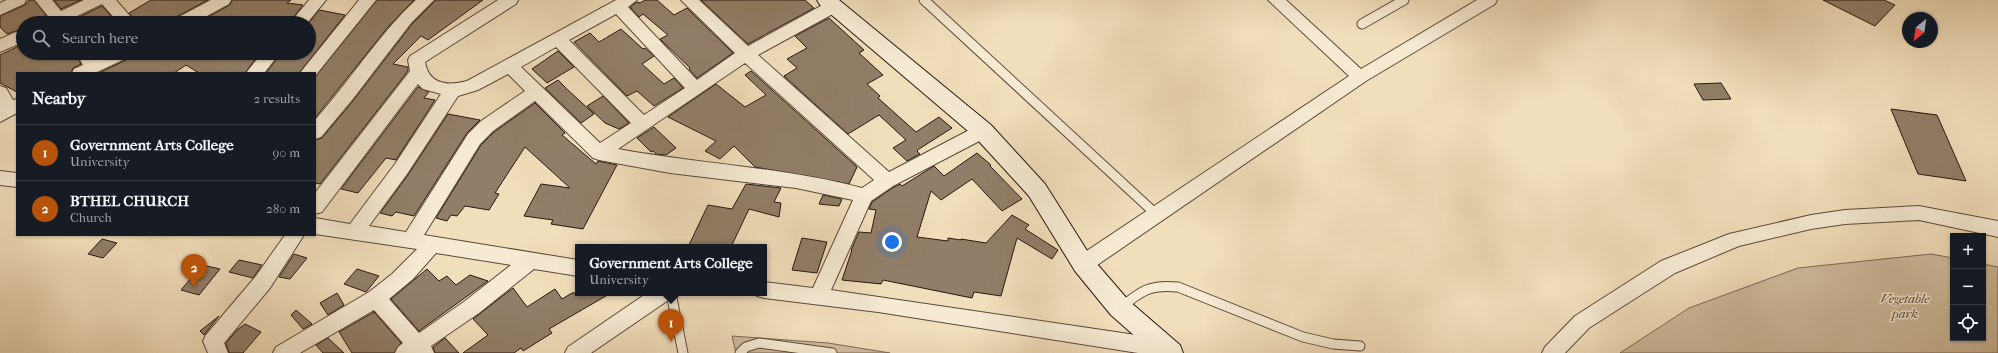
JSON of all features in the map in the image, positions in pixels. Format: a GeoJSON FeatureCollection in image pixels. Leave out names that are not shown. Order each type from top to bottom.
{"type":"FeatureCollection","features":[{"type":"Feature","properties":{"kind":"main road"},"geometry":{"type":"LineString","coordinates":[[831,3],[984,131],[1037,190],[1083,264],[1120,308],[1167,350]]}},
{"type":"Feature","properties":{"kind":"street"},"geometry":{"type":"LineString","coordinates":[[0,10],[18,0]]}},
{"type":"Feature","properties":{"kind":"street"},"geometry":{"type":"LineString","coordinates":[[43,0],[54,16]]}},
{"type":"Feature","properties":{"kind":"street"},"geometry":{"type":"LineString","coordinates":[[67,16],[98,0]]}},
{"type":"Feature","properties":{"kind":"street"},"geometry":{"type":"LineString","coordinates":[[107,0],[122,16]]}},
{"type":"Feature","properties":{"kind":"street"},"geometry":{"type":"LineString","coordinates":[[199,16],[223,0]]}},
{"type":"Feature","properties":{"kind":"street"},"geometry":{"type":"LineString","coordinates":[[304,16],[318,0]]}},
{"type":"Feature","properties":{"kind":"street"},"geometry":{"type":"LineString","coordinates":[[309,72],[368,0]]}},
{"type":"Feature","properties":{"kind":"street"},"geometry":{"type":"LineString","coordinates":[[316,131],[346,96],[405,19],[426,0]]}},
{"type":"Feature","properties":{"kind":"street"},"geometry":{"type":"LineString","coordinates":[[510,0],[416,60],[418,72],[429,85],[452,91],[472,86],[623,3],[696,89]]}},
{"type":"Feature","properties":{"kind":"street"},"geometry":{"type":"LineString","coordinates":[[689,0],[746,54],[887,181]]}},
{"type":"Feature","properties":{"kind":"street"},"geometry":{"type":"LineString","coordinates":[[1276,0],[1360,77]]}},
{"type":"Feature","properties":{"kind":"street"},"geometry":{"type":"LineString","coordinates":[[1083,264],[1360,77],[1489,0]]}},
{"type":"Feature","properties":{"kind":"street"},"geometry":{"type":"LineString","coordinates":[[599,153],[746,54],[831,3]]}},
{"type":"Feature","properties":{"kind":"street"},"geometry":{"type":"LineString","coordinates":[[0,46],[16,38]]}},
{"type":"Feature","properties":{"kind":"street"},"geometry":{"type":"LineString","coordinates":[[558,39],[642,124]]}},
{"type":"Feature","properties":{"kind":"street"},"geometry":{"type":"LineString","coordinates":[[85,60],[87,70],[108,60]]}},
{"type":"Feature","properties":{"kind":"street"},"geometry":{"type":"LineString","coordinates":[[255,72],[266,60]]}},
{"type":"Feature","properties":{"kind":"street"},"geometry":{"type":"LineString","coordinates":[[510,66],[599,153],[679,166],[724,170],[832,186],[864,196]]}},
{"type":"Feature","properties":{"kind":"street"},"geometry":{"type":"LineString","coordinates":[[316,206],[418,72]]}},
{"type":"Feature","properties":{"kind":"street"},"geometry":{"type":"LineString","coordinates":[[354,232],[401,169],[452,91]]}},
{"type":"Feature","properties":{"kind":"street"},"geometry":{"type":"LineString","coordinates":[[0,92],[9,110]]}},
{"type":"Feature","properties":{"kind":"street"},"geometry":{"type":"LineString","coordinates":[[411,240],[474,139],[487,126],[536,92]]}},
{"type":"Feature","properties":{"kind":"street"},"geometry":{"type":"LineString","coordinates":[[818,297],[864,196],[887,181],[984,131]]}},
{"type":"Feature","properties":{"kind":"street"},"geometry":{"type":"LineString","coordinates":[[0,178],[16,180]]}},
{"type":"Feature","properties":{"kind":"street"},"geometry":{"type":"LineString","coordinates":[[1552,353],[1582,322],[1668,267],[1736,240],[1811,222],[1845,217],[1919,213],[1998,229]]}},
{"type":"Feature","properties":{"kind":"street"},"geometry":{"type":"LineString","coordinates":[[316,226],[411,240],[432,245],[575,268]]}},
{"type":"Feature","properties":{"kind":"street"},"geometry":{"type":"LineString","coordinates":[[218,353],[213,341],[263,282],[294,236]]}},
{"type":"Feature","properties":{"kind":"street"},"geometry":{"type":"LineString","coordinates":[[283,353],[308,336],[376,298],[400,280],[432,245]]}},
{"type":"Feature","properties":{"kind":"street"},"geometry":{"type":"LineString","coordinates":[[376,298],[416,350],[530,261]]}},
{"type":"Feature","properties":{"kind":"street"},"geometry":{"type":"LineString","coordinates":[[767,290],[878,304],[1167,350]]}},
{"type":"Feature","properties":{"kind":"street"},"geometry":{"type":"LineString","coordinates":[[575,353],[659,296]]}},
{"type":"Feature","properties":{"kind":"lane"},"geometry":{"type":"LineString","coordinates":[[924,0],[1156,214]]}},
{"type":"Feature","properties":{"kind":"lane"},"geometry":{"type":"LineString","coordinates":[[1362,24],[1404,0]]}},
{"type":"Feature","properties":{"kind":"lane"},"geometry":{"type":"LineString","coordinates":[[1120,308],[1146,288],[1160,284],[1178,287],[1318,341],[1360,346]]}},
{"type":"Feature","properties":{"kind":"lane"},"geometry":{"type":"LineString","coordinates":[[672,296],[683,353]]}},
{"type":"Feature","properties":{"kind":"lane"},"geometry":{"type":"LineString","coordinates":[[740,353],[746,347],[758,343],[832,353]]}},
{"type":"Feature","properties":{"kind":"green space","name":"Vegetable park"},"geometry":{"type":"Polygon","coordinates":[[[1931,254],[1950,257],[1950,341],[1986,341],[1986,265],[1998,267],[1998,353],[1620,353],[1689,308],[1798,268],[1931,254]]]}},
{"type":"Feature","properties":{"kind":"green space"},"geometry":{"type":"Polygon","coordinates":[[[732,336],[828,343],[890,353],[736,353],[732,336]]]}},
{"type":"Feature","properties":{"kind":"building"},"geometry":{"type":"Polygon","coordinates":[[[29,0],[34,0],[46,15],[16,16],[16,31],[7,34],[0,27],[0,16],[25,5],[29,0]]]}},
{"type":"Feature","properties":{"kind":"building"},"geometry":{"type":"Polygon","coordinates":[[[54,0],[81,0],[61,9],[54,0]]]}},
{"type":"Feature","properties":{"kind":"building"},"geometry":{"type":"Polygon","coordinates":[[[151,0],[208,0],[178,16],[131,16],[129,13],[151,0]]]}},
{"type":"Feature","properties":{"kind":"building"},"geometry":{"type":"Polygon","coordinates":[[[232,0],[291,0],[287,3],[303,5],[294,16],[210,16],[230,5],[232,0]]]}},
{"type":"Feature","properties":{"kind":"building"},"geometry":{"type":"Polygon","coordinates":[[[377,0],[414,0],[388,27],[316,117],[316,76],[377,0]]]}},
{"type":"Feature","properties":{"kind":"building"},"geometry":{"type":"Polygon","coordinates":[[[436,0],[483,0],[428,40],[421,36],[393,64],[408,67],[408,71],[320,184],[316,183],[316,140],[322,138],[353,101],[412,24],[436,0]]]}},
{"type":"Feature","properties":{"kind":"building"},"geometry":{"type":"Polygon","coordinates":[[[645,0],[657,0],[674,15],[687,8],[733,53],[697,78],[689,69],[690,68],[660,39],[668,35],[643,14],[639,17],[630,7],[637,2],[640,3],[645,0]]]}},
{"type":"Feature","properties":{"kind":"building"},"geometry":{"type":"Polygon","coordinates":[[[701,0],[805,0],[814,8],[748,44],[701,0]]]}},
{"type":"Feature","properties":{"kind":"building"},"geometry":{"type":"Polygon","coordinates":[[[1823,0],[1884,0],[1895,5],[1875,26],[1823,0]]]}},
{"type":"Feature","properties":{"kind":"building"},"geometry":{"type":"Polygon","coordinates":[[[102,6],[111,16],[81,16],[102,6]]]}},
{"type":"Feature","properties":{"kind":"building"},"geometry":{"type":"Polygon","coordinates":[[[319,10],[345,15],[316,52],[316,16],[314,16],[319,10]]]}},
{"type":"Feature","properties":{"kind":"building"},"geometry":{"type":"Polygon","coordinates":[[[829,18],[864,50],[859,53],[883,75],[867,84],[880,96],[878,98],[916,132],[939,117],[952,128],[919,149],[917,151],[920,154],[907,161],[893,148],[906,140],[879,115],[848,134],[784,76],[797,68],[787,59],[807,48],[795,36],[829,18]]]}},
{"type":"Feature","properties":{"kind":"building"},"geometry":{"type":"Polygon","coordinates":[[[621,29],[643,49],[645,48],[654,56],[642,64],[664,84],[674,78],[683,88],[654,106],[637,91],[627,96],[574,42],[590,33],[599,42],[621,29]]]}},
{"type":"Feature","properties":{"kind":"building"},"geometry":{"type":"Polygon","coordinates":[[[16,47],[16,60],[79,60],[81,64],[73,68],[71,72],[16,72],[16,91],[0,83],[0,55],[16,47]]]}},
{"type":"Feature","properties":{"kind":"building"},"geometry":{"type":"Polygon","coordinates":[[[558,51],[574,67],[547,83],[532,69],[558,51]]]}},
{"type":"Feature","properties":{"kind":"building"},"geometry":{"type":"Polygon","coordinates":[[[126,60],[255,60],[246,72],[197,72],[186,65],[176,72],[101,72],[126,60]]]}},
{"type":"Feature","properties":{"kind":"building"},"geometry":{"type":"Polygon","coordinates":[[[276,60],[309,60],[300,72],[267,72],[276,60]]]}},
{"type":"Feature","properties":{"kind":"building"},"geometry":{"type":"Polygon","coordinates":[[[751,71],[857,167],[849,184],[755,167],[734,146],[720,159],[705,151],[716,141],[668,117],[716,84],[745,107],[766,95],[745,75],[751,71]]]}},
{"type":"Feature","properties":{"kind":"building"},"geometry":{"type":"Polygon","coordinates":[[[558,80],[594,114],[581,123],[545,88],[558,80]]]}},
{"type":"Feature","properties":{"kind":"building"},"geometry":{"type":"Polygon","coordinates":[[[1721,83],[1731,99],[1703,100],[1694,84],[1721,83]]]}},
{"type":"Feature","properties":{"kind":"building"},"geometry":{"type":"Polygon","coordinates":[[[418,87],[429,92],[424,98],[435,100],[396,160],[386,158],[358,193],[341,189],[418,87]]]}},
{"type":"Feature","properties":{"kind":"building"},"geometry":{"type":"Polygon","coordinates":[[[603,96],[629,123],[619,129],[605,123],[587,106],[603,96]]]}},
{"type":"Feature","properties":{"kind":"building"},"geometry":{"type":"Polygon","coordinates":[[[535,103],[565,133],[562,135],[596,164],[598,161],[617,165],[583,229],[551,224],[553,220],[524,216],[541,184],[570,188],[525,147],[495,193],[499,194],[489,210],[465,206],[457,216],[451,215],[447,221],[436,218],[481,145],[494,132],[535,103]]]}},
{"type":"Feature","properties":{"kind":"building"},"geometry":{"type":"Polygon","coordinates":[[[1891,109],[1937,115],[1966,181],[1918,174],[1891,109]]]}},
{"type":"Feature","properties":{"kind":"building"},"geometry":{"type":"Polygon","coordinates":[[[448,114],[480,120],[467,133],[414,216],[396,212],[392,216],[380,213],[408,175],[448,114]]]}},
{"type":"Feature","properties":{"kind":"building"},"geometry":{"type":"Polygon","coordinates":[[[654,127],[676,148],[666,155],[656,154],[653,151],[651,152],[637,138],[654,127]]]}},
{"type":"Feature","properties":{"kind":"building"},"geometry":{"type":"Polygon","coordinates":[[[977,153],[991,165],[990,166],[1022,199],[1002,211],[972,179],[941,200],[931,191],[917,237],[948,241],[948,238],[961,239],[986,243],[1012,215],[1029,225],[1025,229],[1058,250],[1052,259],[1017,238],[1001,296],[974,292],[972,298],[883,280],[881,284],[842,280],[851,250],[859,232],[871,233],[876,210],[869,209],[872,202],[894,187],[900,184],[902,186],[934,166],[944,176],[977,153]]]}},
{"type":"Feature","properties":{"kind":"building"},"geometry":{"type":"Polygon","coordinates":[[[746,184],[781,188],[774,202],[781,203],[779,217],[749,209],[732,244],[689,244],[708,205],[732,209],[746,184]]]}},
{"type":"Feature","properties":{"kind":"building"},"geometry":{"type":"Polygon","coordinates":[[[823,195],[842,199],[839,206],[819,204],[823,195]]]}},
{"type":"Feature","properties":{"kind":"building"},"geometry":{"type":"Polygon","coordinates":[[[802,238],[827,242],[817,273],[792,270],[802,238]]]}},
{"type":"Feature","properties":{"kind":"building"},"geometry":{"type":"Polygon","coordinates":[[[102,239],[117,243],[103,258],[88,254],[102,239]]]}},
{"type":"Feature","properties":{"kind":"building"},"geometry":{"type":"Polygon","coordinates":[[[294,254],[307,258],[290,279],[279,277],[294,254]]]}},
{"type":"Feature","properties":{"kind":"building"},"geometry":{"type":"Polygon","coordinates":[[[239,260],[262,265],[253,278],[229,272],[239,260]]]}},
{"type":"Feature","properties":{"kind":"building"},"geometry":{"type":"Polygon","coordinates":[[[202,265],[220,269],[199,295],[181,290],[202,265]]]}},
{"type":"Feature","properties":{"kind":"building"},"geometry":{"type":"Polygon","coordinates":[[[357,269],[379,276],[366,292],[344,284],[357,269]]]}},
{"type":"Feature","properties":{"kind":"building"},"geometry":{"type":"Polygon","coordinates":[[[427,269],[439,281],[447,276],[456,285],[470,275],[488,281],[419,331],[391,299],[427,269]]]}},
{"type":"Feature","properties":{"kind":"building"},"geometry":{"type":"Polygon","coordinates":[[[513,288],[527,307],[555,289],[562,299],[572,293],[575,293],[575,296],[606,296],[549,329],[552,333],[523,351],[521,348],[514,353],[463,353],[488,335],[473,319],[513,288]]]}},
{"type":"Feature","properties":{"kind":"building"},"geometry":{"type":"Polygon","coordinates":[[[337,293],[344,305],[328,315],[320,303],[337,293]]]}},
{"type":"Feature","properties":{"kind":"building"},"geometry":{"type":"Polygon","coordinates":[[[296,310],[312,324],[303,329],[291,315],[296,310]]]}},
{"type":"Feature","properties":{"kind":"building"},"geometry":{"type":"Polygon","coordinates":[[[374,312],[401,343],[394,353],[352,353],[339,332],[374,312]]]}},
{"type":"Feature","properties":{"kind":"building"},"geometry":{"type":"Polygon","coordinates":[[[219,316],[204,335],[200,331],[219,316]]]}},
{"type":"Feature","properties":{"kind":"building"},"geometry":{"type":"Polygon","coordinates":[[[245,324],[261,332],[243,353],[229,353],[226,343],[237,330],[245,324]]]}},
{"type":"Feature","properties":{"kind":"building"},"geometry":{"type":"Polygon","coordinates":[[[328,338],[344,353],[323,353],[316,345],[328,338]]]}},
{"type":"Feature","properties":{"kind":"building"},"geometry":{"type":"Polygon","coordinates":[[[445,338],[459,353],[435,353],[433,347],[445,338]]]}},
{"type":"Feature","properties":{"kind":"place","name":"BTHEL CHURCH"},"geometry":{"type":"Point","coordinates":[194,287]}},
{"type":"Feature","properties":{"kind":"place","name":"Government Arts College"},"geometry":{"type":"Point","coordinates":[671,342]}}]}
